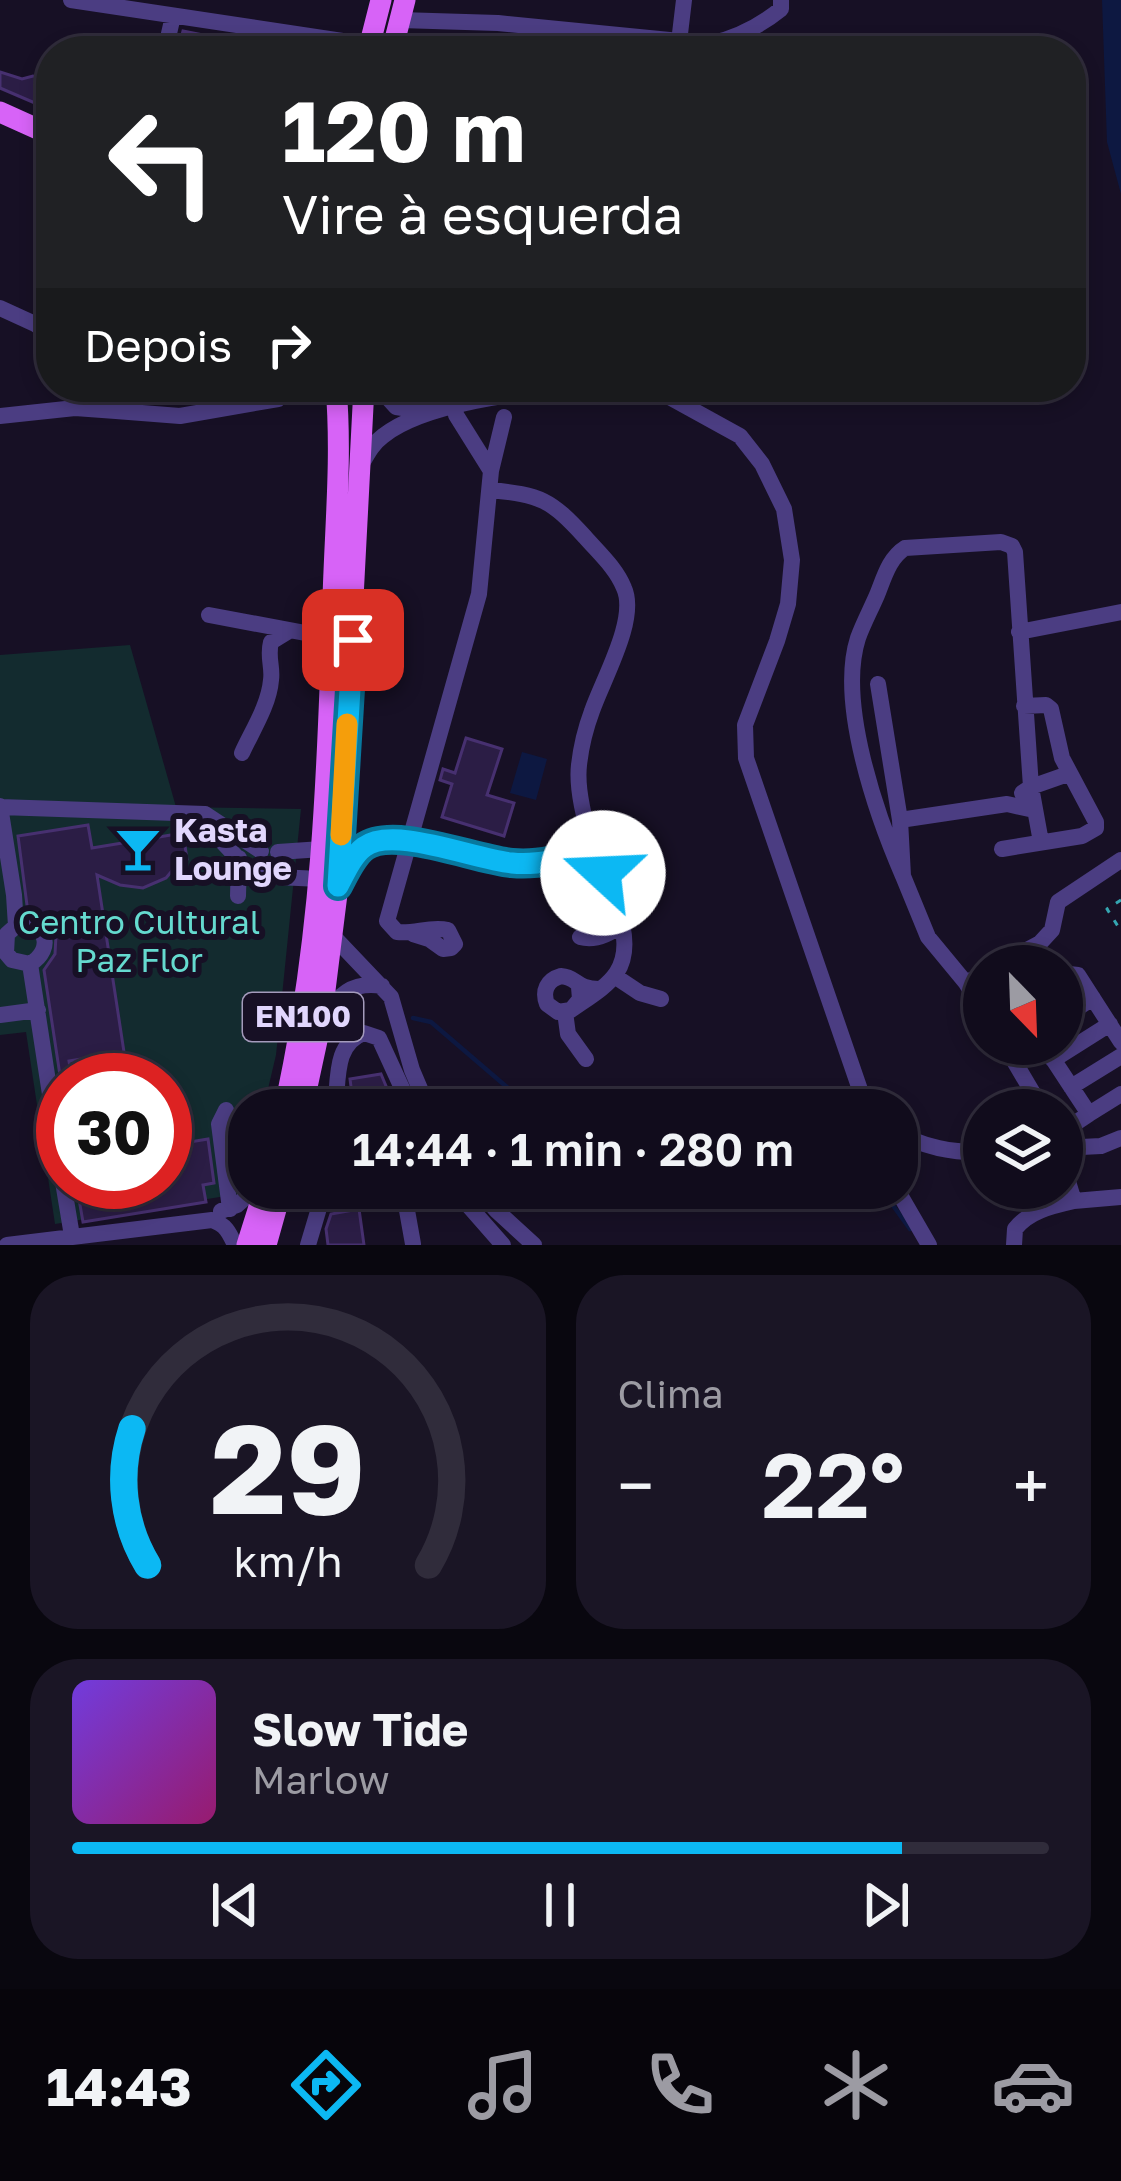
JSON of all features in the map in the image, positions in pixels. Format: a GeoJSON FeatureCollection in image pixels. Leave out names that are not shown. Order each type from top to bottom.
{"type":"FeatureCollection","features":[{"type":"Feature","properties":{"kind":"main road"},"geometry":{"type":"LineString","coordinates":[[371,36],[381,0]]}},
{"type":"Feature","properties":{"kind":"main road"},"geometry":{"type":"LineString","coordinates":[[0,112],[36,128]]}},
{"type":"Feature","properties":{"kind":"main road","name":"EN100"},"geometry":{"type":"LineString","coordinates":[[307,1089],[333,936],[322,849],[336,402]]}},
{"type":"Feature","properties":{"kind":"main road","name":"EN100"},"geometry":{"type":"LineString","coordinates":[[288,1089],[329,882],[363,402]]}},
{"type":"Feature","properties":{"kind":"main road"},"geometry":{"type":"LineString","coordinates":[[248,1245],[256,1209]]}},
{"type":"Feature","properties":{"kind":"main road"},"geometry":{"type":"LineString","coordinates":[[266,1245],[276,1209]]}},
{"type":"Feature","properties":{"kind":"street"},"geometry":{"type":"LineString","coordinates":[[70,0],[294,36]]}},
{"type":"Feature","properties":{"kind":"street"},"geometry":{"type":"LineString","coordinates":[[680,36],[684,0]]}},
{"type":"Feature","properties":{"kind":"street"},"geometry":{"type":"LineString","coordinates":[[745,36],[781,9],[781,0]]}},
{"type":"Feature","properties":{"kind":"street"},"geometry":{"type":"LineString","coordinates":[[402,10],[622,36]]}},
{"type":"Feature","properties":{"kind":"street"},"geometry":{"type":"LineString","coordinates":[[168,36],[172,16]]}},
{"type":"Feature","properties":{"kind":"street"},"geometry":{"type":"LineString","coordinates":[[0,308],[36,324]]}},
{"type":"Feature","properties":{"kind":"street"},"geometry":{"type":"LineString","coordinates":[[109,402],[116,411]]}},
{"type":"Feature","properties":{"kind":"street"},"geometry":{"type":"LineString","coordinates":[[0,416],[74,408],[180,416],[261,402]]}},
{"type":"Feature","properties":{"kind":"street"},"geometry":{"type":"LineString","coordinates":[[392,402],[396,407],[445,410],[471,430],[486,430],[504,417]]}},
{"type":"Feature","properties":{"kind":"street"},"geometry":{"type":"LineString","coordinates":[[445,410],[451,402]]}},
{"type":"Feature","properties":{"kind":"street"},"geometry":{"type":"LineString","coordinates":[[360,467],[381,437],[412,419],[469,402]]}},
{"type":"Feature","properties":{"kind":"street"},"geometry":{"type":"LineString","coordinates":[[413,934],[397,932],[387,921],[479,594],[503,402]]}},
{"type":"Feature","properties":{"kind":"street"},"geometry":{"type":"LineString","coordinates":[[678,402],[740,436],[762,464],[784,509],[792,560],[788,604],[745,725],[746,758],[861,1089]]}},
{"type":"Feature","properties":{"kind":"street"},"geometry":{"type":"LineString","coordinates":[[465,426],[490,480],[557,507],[611,565],[626,592],[627,619],[590,716],[579,764],[581,806],[626,938],[624,962],[616,976],[599,989],[568,1011],[558,1012],[547,1004],[547,985],[561,976],[579,986],[599,989]]}},
{"type":"Feature","properties":{"kind":"street"},"geometry":{"type":"LineString","coordinates":[[963,979],[928,937],[877,811],[860,741],[853,674],[857,641],[893,558],[905,548],[1008,544],[1015,552],[1031,787],[1041,842]]}},
{"type":"Feature","properties":{"kind":"street"},"geometry":{"type":"LineString","coordinates":[[1018,632],[1121,612]]}},
{"type":"Feature","properties":{"kind":"street"},"geometry":{"type":"LineString","coordinates":[[209,615],[332,638]]}},
{"type":"Feature","properties":{"kind":"street"},"geometry":{"type":"LineString","coordinates":[[242,753],[272,678],[271,642],[289,631]]}},
{"type":"Feature","properties":{"kind":"street"},"geometry":{"type":"LineString","coordinates":[[878,684],[900,820],[903,876]]}},
{"type":"Feature","properties":{"kind":"street"},"geometry":{"type":"LineString","coordinates":[[1002,849],[1082,836],[1096,828],[1068,774],[1051,709],[1024,706]]}},
{"type":"Feature","properties":{"kind":"street"},"geometry":{"type":"LineString","coordinates":[[1007,804],[1031,787],[1068,774]]}},
{"type":"Feature","properties":{"kind":"street"},"geometry":{"type":"LineString","coordinates":[[900,820],[1007,804],[1034,810]]}},
{"type":"Feature","properties":{"kind":"street"},"geometry":{"type":"LineString","coordinates":[[8,930],[22,924],[35,927],[44,937],[44,950],[30,964],[12,960],[6,953],[8,930],[14,895],[0,806],[205,814],[269,852],[322,849]]}},
{"type":"Feature","properties":{"kind":"street"},"geometry":{"type":"LineString","coordinates":[[194,814],[239,858],[268,876],[329,882],[369,843],[409,840],[524,864],[595,849]]}},
{"type":"Feature","properties":{"kind":"street"},"geometry":{"type":"LineString","coordinates":[[238,896],[239,858]]}},
{"type":"Feature","properties":{"kind":"street"},"geometry":{"type":"LineString","coordinates":[[1036,945],[1052,930],[1058,902],[1121,860]]}},
{"type":"Feature","properties":{"kind":"street"},"geometry":{"type":"LineString","coordinates":[[580,937],[602,936],[622,924]]}},
{"type":"Feature","properties":{"kind":"street"},"geometry":{"type":"LineString","coordinates":[[333,936],[383,986],[420,1089]]}},
{"type":"Feature","properties":{"kind":"street"},"geometry":{"type":"LineString","coordinates":[[30,964],[44,1053]]}},
{"type":"Feature","properties":{"kind":"street"},"geometry":{"type":"LineString","coordinates":[[616,976],[640,993],[661,999]]}},
{"type":"Feature","properties":{"kind":"street"},"geometry":{"type":"LineString","coordinates":[[1083,983],[1121,1042]]}},
{"type":"Feature","properties":{"kind":"street"},"geometry":{"type":"LineString","coordinates":[[321,1022],[349,988],[383,986]]}},
{"type":"Feature","properties":{"kind":"street"},"geometry":{"type":"LineString","coordinates":[[579,986],[580,1000],[568,1011],[568,1034],[586,1059]]}},
{"type":"Feature","properties":{"kind":"street"},"geometry":{"type":"LineString","coordinates":[[1083,1004],[1093,998]]}},
{"type":"Feature","properties":{"kind":"street"},"geometry":{"type":"LineString","coordinates":[[0,1015],[38,1010]]}},
{"type":"Feature","properties":{"kind":"street"},"geometry":{"type":"LineString","coordinates":[[1083,1036],[1110,1024]]}},
{"type":"Feature","properties":{"kind":"street"},"geometry":{"type":"LineString","coordinates":[[337,1089],[341,1053],[350,1039],[364,1033],[379,1038],[402,1089]]}},
{"type":"Feature","properties":{"kind":"street"},"geometry":{"type":"LineString","coordinates":[[1071,1088],[1121,1056]]}},
{"type":"Feature","properties":{"kind":"street"},"geometry":{"type":"LineString","coordinates":[[1056,1065],[1088,1114]]}},
{"type":"Feature","properties":{"kind":"street"},"geometry":{"type":"LineString","coordinates":[[1083,1117],[1121,1094]]}},
{"type":"Feature","properties":{"kind":"street"},"geometry":{"type":"LineString","coordinates":[[226,1110],[218,1124],[228,1195]]}},
{"type":"Feature","properties":{"kind":"street"},"geometry":{"type":"LineString","coordinates":[[1083,1147],[1121,1138]]}},
{"type":"Feature","properties":{"kind":"street"},"geometry":{"type":"LineString","coordinates":[[918,1141],[963,1151]]}},
{"type":"Feature","properties":{"kind":"street"},"geometry":{"type":"LineString","coordinates":[[1083,1200],[1121,1198]]}},
{"type":"Feature","properties":{"kind":"street"},"geometry":{"type":"LineString","coordinates":[[68,1209],[72,1236]]}},
{"type":"Feature","properties":{"kind":"street"},"geometry":{"type":"LineString","coordinates":[[181,1223],[230,1209]]}},
{"type":"Feature","properties":{"kind":"street"},"geometry":{"type":"LineString","coordinates":[[308,1245],[319,1209]]}},
{"type":"Feature","properties":{"kind":"street"},"geometry":{"type":"LineString","coordinates":[[407,1209],[413,1244]]}},
{"type":"Feature","properties":{"kind":"street"},"geometry":{"type":"LineString","coordinates":[[471,1209],[503,1245]]}},
{"type":"Feature","properties":{"kind":"street"},"geometry":{"type":"LineString","coordinates":[[495,1209],[534,1245]]}},
{"type":"Feature","properties":{"kind":"street"},"geometry":{"type":"LineString","coordinates":[[908,1209],[929,1245]]}},
{"type":"Feature","properties":{"kind":"street"},"geometry":{"type":"LineString","coordinates":[[1014,1245],[1015,1229],[1045,1209]]}},
{"type":"Feature","properties":{"kind":"street"},"geometry":{"type":"LineString","coordinates":[[8,1245],[212,1220],[229,1230],[235,1245]]}},
{"type":"Feature","properties":{"kind":"path"},"geometry":{"type":"LineString","coordinates":[[1121,900],[1107,909],[1121,931]]}},
{"type":"Feature","properties":{"kind":"green space","name":"Centro Cultural Paz Flor"},"geometry":{"type":"Polygon","coordinates":[[[130,645],[176,807],[301,809],[276,1055],[268,1089],[228,1089],[228,1196],[192,1202],[192,1053],[36,1053],[36,1098],[26,1032],[0,1035],[0,655],[130,645]]]}},
{"type":"Feature","properties":{"kind":"green space","name":"Centro Cultural Paz Flor"},"geometry":{"type":"Polygon","coordinates":[[[53,1209],[146,1209],[55,1224],[53,1209]]]}},
{"type":"Feature","properties":{"kind":"water"},"geometry":{"type":"Polygon","coordinates":[[[1102,0],[1121,0],[1121,194],[1107,142],[1102,0]]]}},
{"type":"Feature","properties":{"kind":"water"},"geometry":{"type":"Polygon","coordinates":[[[522,752],[547,759],[536,800],[510,793],[522,752]]]}},
{"type":"Feature","properties":{"kind":"building"},"geometry":{"type":"Polygon","coordinates":[[[0,72],[22,79],[36,77],[36,104],[0,88],[0,72]]]}},
{"type":"Feature","properties":{"kind":"building"},"geometry":{"type":"Polygon","coordinates":[[[466,738],[502,749],[487,795],[514,803],[504,836],[442,817],[452,784],[440,780],[443,769],[455,773],[466,738]]]}},
{"type":"Feature","properties":{"kind":"building"},"geometry":{"type":"Polygon","coordinates":[[[88,825],[92,848],[183,833],[187,859],[166,878],[143,888],[97,875],[124,1052],[57,1053],[44,970],[55,954],[56,935],[47,921],[28,913],[18,836],[88,825]]]}},
{"type":"Feature","properties":{"kind":"building"},"geometry":{"type":"Polygon","coordinates":[[[381,1074],[387,1089],[351,1089],[350,1079],[381,1074]]]}},
{"type":"Feature","properties":{"kind":"building"},"geometry":{"type":"Polygon","coordinates":[[[208,1139],[214,1183],[203,1185],[206,1202],[192,1204],[192,1142],[208,1139]]]}},
{"type":"Feature","properties":{"kind":"building"},"geometry":{"type":"Polygon","coordinates":[[[81,1209],[163,1209],[83,1222],[81,1209]]]}},
{"type":"Feature","properties":{"kind":"building"},"geometry":{"type":"Polygon","coordinates":[[[359,1209],[364,1245],[328,1245],[331,1214],[359,1209]]]}},
{"type":"Feature","properties":{"kind":"waterway"},"geometry":{"type":"LineString","coordinates":[[413,1018],[431,1022],[509,1089]]}},
{"type":"Feature","properties":{"kind":"waterway"},"geometry":{"type":"LineString","coordinates":[[896,1209],[910,1229]]}},
{"type":"Feature","properties":{"kind":"slow traffic"},"geometry":{"type":"LineString","coordinates":[[341,835],[347,724]]}},
{"type":"Feature","properties":{"kind":"place","name":"Kasta Lounge"},"geometry":{"type":"Point","coordinates":[138,849]}},
{"type":"Feature","properties":{"kind":"route"},"geometry":{"type":"LineString","coordinates":[[353,640],[338,886],[360,850],[383,840],[409,840],[524,864],[595,849],[603,873]]}}]}
